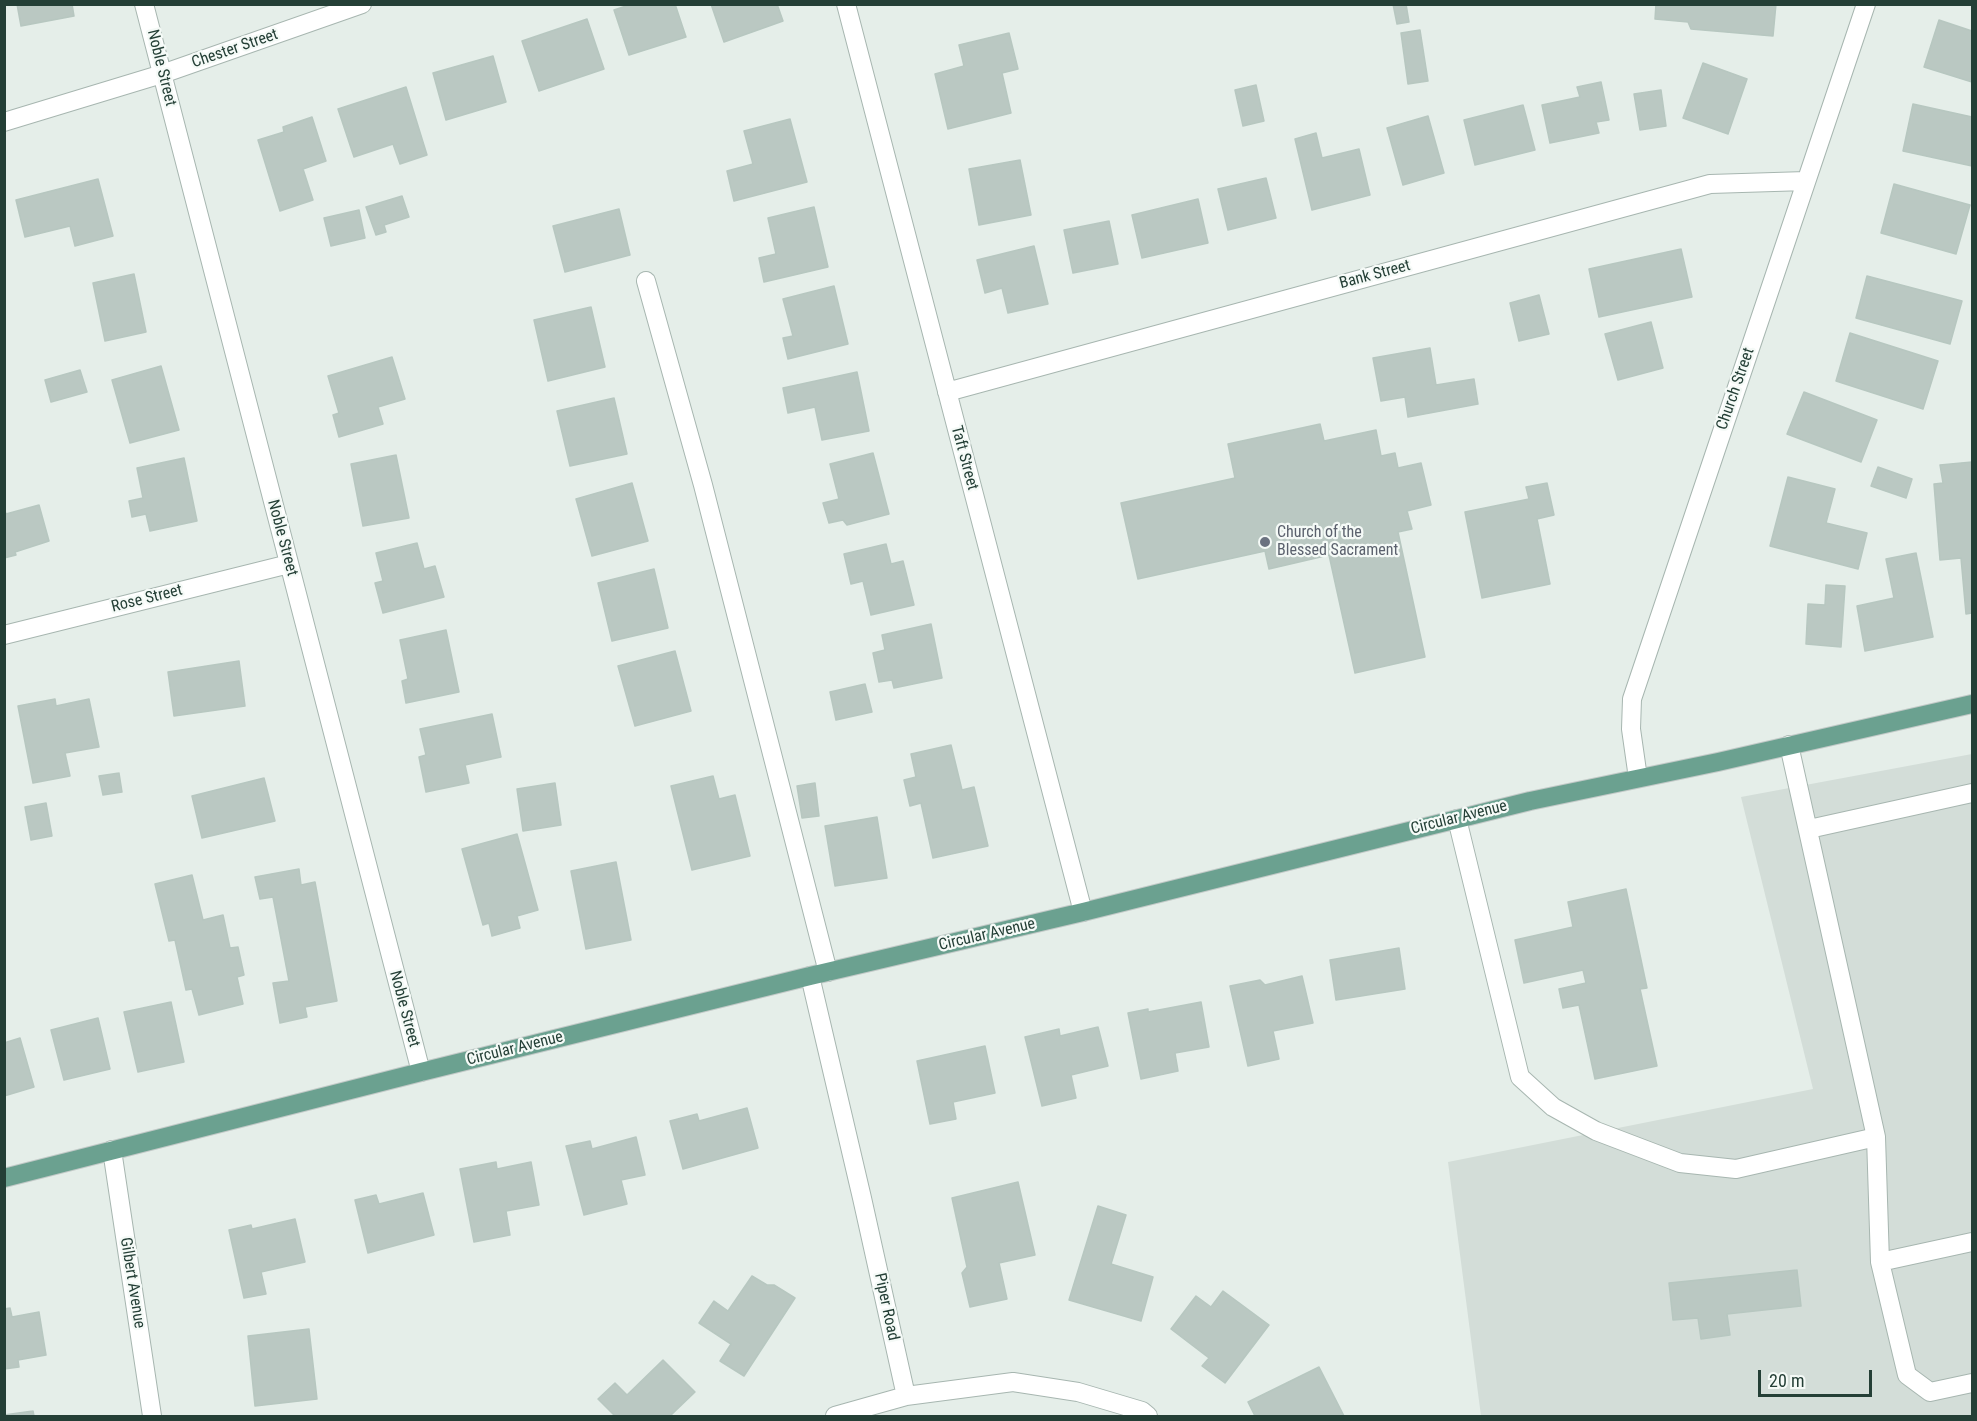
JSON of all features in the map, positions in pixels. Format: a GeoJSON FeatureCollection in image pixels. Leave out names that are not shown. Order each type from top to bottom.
{"type":"FeatureCollection","features":[{"type":"Feature","properties":{"kind":"main road","name":"Circular Avenue"},"geometry":{"type":"LineString","coordinates":[[4,1178],[421,1072],[1530,801],[1972,704]]}},
{"type":"Feature","properties":{"kind":"street","name":"Noble Street"},"geometry":{"type":"LineString","coordinates":[[144,4],[421,1072]]}},
{"type":"Feature","properties":{"kind":"street","name":"Chester Street"},"geometry":{"type":"LineString","coordinates":[[4,122],[162,74],[362,4]]}},
{"type":"Feature","properties":{"kind":"street","name":"Taft Street"},"geometry":{"type":"LineString","coordinates":[[846,4],[1083,912]]}},
{"type":"Feature","properties":{"kind":"street","name":"Church Street"},"geometry":{"type":"LineString","coordinates":[[1638,778],[1631,729],[1632,699],[1866,4]]}},
{"type":"Feature","properties":{"kind":"street","name":"Bank Street"},"geometry":{"type":"LineString","coordinates":[[947,392],[1710,184],[1806,181]]}},
{"type":"Feature","properties":{"kind":"street","name":"Piper Road"},"geometry":{"type":"LineString","coordinates":[[646,281],[703,485],[819,974],[862,1198],[906,1396]]}},
{"type":"Feature","properties":{"kind":"street","name":"Rose Street"},"geometry":{"type":"LineString","coordinates":[[4,635],[289,564]]}},
{"type":"Feature","properties":{"kind":"street"},"geometry":{"type":"LineString","coordinates":[[1789,745],[1876,1137],[1880,1262],[1907,1375],[1930,1392],[1972,1383]]}},
{"type":"Feature","properties":{"kind":"street"},"geometry":{"type":"LineString","coordinates":[[1809,829],[1972,793]]}},
{"type":"Feature","properties":{"kind":"street"},"geometry":{"type":"LineString","coordinates":[[1457,819],[1520,1077],[1553,1107],[1596,1131],[1680,1163],[1736,1169],[1876,1137]]}},
{"type":"Feature","properties":{"kind":"street","name":"Gilbert Avenue"},"geometry":{"type":"LineString","coordinates":[[112,1150],[152,1416]]}},
{"type":"Feature","properties":{"kind":"street"},"geometry":{"type":"LineString","coordinates":[[1880,1262],[1972,1242]]}},
{"type":"Feature","properties":{"kind":"street"},"geometry":{"type":"LineString","coordinates":[[835,1416],[906,1396],[1013,1382],[1077,1392],[1142,1412],[1148,1416]]}},
{"type":"Feature","properties":{"kind":"shaded area"},"geometry":{"type":"Polygon","coordinates":[[[1972,754],[1972,1416],[1481,1416],[1448,1162],[1813,1089],[1741,797],[1972,754]]]}},
{"type":"Feature","properties":{"kind":"building"},"geometry":{"type":"Polygon","coordinates":[[[17,4],[72,4],[74,16],[21,26],[17,4]]]}},
{"type":"Feature","properties":{"kind":"building"},"geometry":{"type":"Polygon","coordinates":[[[632,4],[675,4],[686,37],[629,55],[614,10],[632,4]]]}},
{"type":"Feature","properties":{"kind":"building"},"geometry":{"type":"Polygon","coordinates":[[[711,4],[777,4],[783,21],[724,42],[711,4]]]}},
{"type":"Feature","properties":{"kind":"building"},"geometry":{"type":"Polygon","coordinates":[[[1393,4],[1406,4],[1409,22],[1397,24],[1393,4]]]}},
{"type":"Feature","properties":{"kind":"building"},"geometry":{"type":"Polygon","coordinates":[[[1656,4],[1776,4],[1773,36],[1691,29],[1688,22],[1655,19],[1656,4]]]}},
{"type":"Feature","properties":{"kind":"building"},"geometry":{"type":"Polygon","coordinates":[[[587,19],[604,69],[539,91],[522,41],[587,19]]]}},
{"type":"Feature","properties":{"kind":"building"},"geometry":{"type":"Polygon","coordinates":[[[1939,20],[1972,31],[1972,82],[1924,67],[1939,20]]]}},
{"type":"Feature","properties":{"kind":"building"},"geometry":{"type":"Polygon","coordinates":[[[1420,30],[1428,81],[1408,84],[1401,33],[1420,30]]]}},
{"type":"Feature","properties":{"kind":"building"},"geometry":{"type":"Polygon","coordinates":[[[1009,33],[1018,69],[1002,73],[1011,113],[948,129],[935,74],[964,66],[959,45],[1009,33]]]}},
{"type":"Feature","properties":{"kind":"building"},"geometry":{"type":"Polygon","coordinates":[[[493,56],[506,102],[446,120],[433,73],[493,56]]]}},
{"type":"Feature","properties":{"kind":"building"},"geometry":{"type":"Polygon","coordinates":[[[1703,63],[1747,79],[1728,134],[1683,118],[1703,63]]]}},
{"type":"Feature","properties":{"kind":"building"},"geometry":{"type":"Polygon","coordinates":[[[1601,82],[1609,120],[1596,122],[1599,133],[1550,143],[1542,105],[1580,97],[1577,87],[1601,82]]]}},
{"type":"Feature","properties":{"kind":"building"},"geometry":{"type":"Polygon","coordinates":[[[1256,85],[1264,121],[1243,126],[1235,90],[1256,85]]]}},
{"type":"Feature","properties":{"kind":"building"},"geometry":{"type":"Polygon","coordinates":[[[406,87],[427,155],[400,164],[393,144],[354,157],[338,109],[406,87]]]}},
{"type":"Feature","properties":{"kind":"building"},"geometry":{"type":"Polygon","coordinates":[[[1661,90],[1666,126],[1640,130],[1634,94],[1661,90]]]}},
{"type":"Feature","properties":{"kind":"building"},"geometry":{"type":"Polygon","coordinates":[[[1913,104],[1972,117],[1972,166],[1903,151],[1913,104]]]}},
{"type":"Feature","properties":{"kind":"building"},"geometry":{"type":"Polygon","coordinates":[[[1523,105],[1535,150],[1475,165],[1464,120],[1523,105]]]}},
{"type":"Feature","properties":{"kind":"building"},"geometry":{"type":"Polygon","coordinates":[[[1428,116],[1444,173],[1403,185],[1387,128],[1428,116]]]}},
{"type":"Feature","properties":{"kind":"building"},"geometry":{"type":"Polygon","coordinates":[[[312,117],[326,161],[303,169],[313,200],[280,211],[258,140],[284,132],[283,127],[312,117]]]}},
{"type":"Feature","properties":{"kind":"building"},"geometry":{"type":"Polygon","coordinates":[[[790,119],[807,182],[734,201],[727,171],[753,164],[744,131],[790,119]]]}},
{"type":"Feature","properties":{"kind":"building"},"geometry":{"type":"Polygon","coordinates":[[[1316,133],[1322,158],[1359,149],[1370,195],[1312,210],[1295,139],[1316,133]]]}},
{"type":"Feature","properties":{"kind":"building"},"geometry":{"type":"Polygon","coordinates":[[[1020,160],[1031,215],[979,225],[969,169],[1020,160]]]}},
{"type":"Feature","properties":{"kind":"building"},"geometry":{"type":"Polygon","coordinates":[[[1266,178],[1276,218],[1228,230],[1218,189],[1266,178]]]}},
{"type":"Feature","properties":{"kind":"building"},"geometry":{"type":"Polygon","coordinates":[[[98,179],[113,236],[75,246],[70,226],[25,237],[16,200],[98,179]]]}},
{"type":"Feature","properties":{"kind":"building"},"geometry":{"type":"Polygon","coordinates":[[[1894,184],[1970,205],[1956,254],[1881,233],[1894,184]]]}},
{"type":"Feature","properties":{"kind":"building"},"geometry":{"type":"Polygon","coordinates":[[[402,196],[409,217],[384,225],[386,232],[376,235],[366,207],[402,196]]]}},
{"type":"Feature","properties":{"kind":"building"},"geometry":{"type":"Polygon","coordinates":[[[1198,199],[1208,243],[1142,258],[1132,215],[1198,199]]]}},
{"type":"Feature","properties":{"kind":"building"},"geometry":{"type":"Polygon","coordinates":[[[814,207],[828,267],[764,282],[759,258],[776,254],[768,218],[814,207]]]}},
{"type":"Feature","properties":{"kind":"building"},"geometry":{"type":"Polygon","coordinates":[[[619,209],[630,255],[565,272],[553,226],[619,209]]]}},
{"type":"Feature","properties":{"kind":"building"},"geometry":{"type":"Polygon","coordinates":[[[359,210],[365,238],[331,246],[324,218],[359,210]]]}},
{"type":"Feature","properties":{"kind":"building"},"geometry":{"type":"Polygon","coordinates":[[[1109,221],[1118,264],[1073,273],[1064,230],[1109,221]]]}},
{"type":"Feature","properties":{"kind":"building"},"geometry":{"type":"Polygon","coordinates":[[[1034,246],[1048,304],[1008,313],[1002,288],[985,293],[977,260],[1034,246]]]}},
{"type":"Feature","properties":{"kind":"building"},"geometry":{"type":"Polygon","coordinates":[[[1681,249],[1692,297],[1599,317],[1589,269],[1681,249]]]}},
{"type":"Feature","properties":{"kind":"building"},"geometry":{"type":"Polygon","coordinates":[[[134,274],[146,332],[105,341],[93,283],[134,274]]]}},
{"type":"Feature","properties":{"kind":"building"},"geometry":{"type":"Polygon","coordinates":[[[1867,276],[1962,301],[1950,344],[1856,318],[1867,276]]]}},
{"type":"Feature","properties":{"kind":"building"},"geometry":{"type":"Polygon","coordinates":[[[834,286],[848,344],[788,359],[783,338],[793,336],[783,299],[834,286]]]}},
{"type":"Feature","properties":{"kind":"building"},"geometry":{"type":"Polygon","coordinates":[[[1539,295],[1549,334],[1519,341],[1510,303],[1539,295]]]}},
{"type":"Feature","properties":{"kind":"building"},"geometry":{"type":"Polygon","coordinates":[[[591,307],[605,367],[548,381],[534,320],[591,307]]]}},
{"type":"Feature","properties":{"kind":"building"},"geometry":{"type":"Polygon","coordinates":[[[1651,322],[1663,368],[1618,380],[1605,334],[1651,322]]]}},
{"type":"Feature","properties":{"kind":"building"},"geometry":{"type":"Polygon","coordinates":[[[1850,333],[1938,361],[1923,409],[1836,381],[1850,333]]]}},
{"type":"Feature","properties":{"kind":"building"},"geometry":{"type":"Polygon","coordinates":[[[1430,348],[1436,385],[1474,379],[1478,404],[1408,417],[1405,397],[1381,401],[1373,358],[1430,348]]]}},
{"type":"Feature","properties":{"kind":"building"},"geometry":{"type":"Polygon","coordinates":[[[392,357],[405,399],[378,407],[383,424],[339,437],[333,415],[339,413],[328,376],[392,357]]]}},
{"type":"Feature","properties":{"kind":"building"},"geometry":{"type":"Polygon","coordinates":[[[161,366],[179,430],[130,443],[112,380],[161,366]]]}},
{"type":"Feature","properties":{"kind":"building"},"geometry":{"type":"Polygon","coordinates":[[[80,370],[87,392],[51,402],[45,380],[80,370]]]}},
{"type":"Feature","properties":{"kind":"building"},"geometry":{"type":"Polygon","coordinates":[[[857,372],[869,431],[822,440],[815,407],[788,413],[783,388],[857,372]]]}},
{"type":"Feature","properties":{"kind":"building"},"geometry":{"type":"Polygon","coordinates":[[[1804,392],[1877,420],[1861,462],[1787,434],[1804,392]]]}},
{"type":"Feature","properties":{"kind":"building"},"geometry":{"type":"Polygon","coordinates":[[[614,398],[627,454],[570,466],[557,411],[614,398]]]}},
{"type":"Feature","properties":{"kind":"building","name":"Church of the Blessed Sacrament"},"geometry":{"type":"Polygon","coordinates":[[[1320,424],[1324,441],[1376,430],[1381,456],[1395,453],[1398,468],[1421,463],[1431,505],[1407,511],[1412,529],[1398,532],[1425,657],[1355,673],[1329,555],[1269,569],[1265,551],[1138,579],[1121,503],[1235,478],[1228,444],[1320,424]]]}},
{"type":"Feature","properties":{"kind":"building"},"geometry":{"type":"Polygon","coordinates":[[[873,453],[889,514],[847,525],[843,520],[829,523],[823,503],[839,499],[830,464],[873,453]]]}},
{"type":"Feature","properties":{"kind":"building"},"geometry":{"type":"Polygon","coordinates":[[[396,455],[409,518],[363,526],[351,464],[396,455]]]}},
{"type":"Feature","properties":{"kind":"building"},"geometry":{"type":"Polygon","coordinates":[[[184,458],[197,521],[150,531],[146,514],[132,517],[129,501],[143,498],[137,468],[184,458]]]}},
{"type":"Feature","properties":{"kind":"building"},"geometry":{"type":"Polygon","coordinates":[[[1972,462],[1972,613],[1966,614],[1961,558],[1940,560],[1934,484],[1943,483],[1940,465],[1972,462]]]}},
{"type":"Feature","properties":{"kind":"building"},"geometry":{"type":"Polygon","coordinates":[[[1878,467],[1912,479],[1906,498],[1871,486],[1878,467]]]}},
{"type":"Feature","properties":{"kind":"building"},"geometry":{"type":"Polygon","coordinates":[[[1788,477],[1835,489],[1826,523],[1867,533],[1858,569],[1770,546],[1788,477]]]}},
{"type":"Feature","properties":{"kind":"building"},"geometry":{"type":"Polygon","coordinates":[[[632,483],[648,541],[592,556],[576,499],[632,483]]]}},
{"type":"Feature","properties":{"kind":"building"},"geometry":{"type":"Polygon","coordinates":[[[1547,483],[1554,515],[1537,519],[1550,584],[1482,598],[1465,512],[1529,499],[1526,487],[1547,483]]]}},
{"type":"Feature","properties":{"kind":"building"},"geometry":{"type":"Polygon","coordinates":[[[39,505],[49,541],[4,558],[4,508],[6,514],[39,505]]]}},
{"type":"Feature","properties":{"kind":"building"},"geometry":{"type":"Polygon","coordinates":[[[417,543],[424,569],[435,566],[444,597],[383,613],[375,583],[383,581],[376,553],[417,543]]]}},
{"type":"Feature","properties":{"kind":"building"},"geometry":{"type":"Polygon","coordinates":[[[886,544],[891,564],[903,561],[914,605],[871,615],[863,581],[851,584],[844,554],[886,544]]]}},
{"type":"Feature","properties":{"kind":"building"},"geometry":{"type":"Polygon","coordinates":[[[1916,553],[1933,637],[1865,651],[1857,606],[1894,598],[1886,559],[1916,553]]]}},
{"type":"Feature","properties":{"kind":"building"},"geometry":{"type":"Polygon","coordinates":[[[654,569],[668,628],[612,641],[598,583],[654,569]]]}},
{"type":"Feature","properties":{"kind":"building"},"geometry":{"type":"Polygon","coordinates":[[[1826,585],[1845,586],[1841,647],[1806,644],[1808,604],[1825,605],[1826,585]]]}},
{"type":"Feature","properties":{"kind":"building"},"geometry":{"type":"Polygon","coordinates":[[[931,624],[942,678],[894,688],[892,680],[879,682],[873,653],[885,650],[882,635],[931,624]]]}},
{"type":"Feature","properties":{"kind":"building"},"geometry":{"type":"Polygon","coordinates":[[[446,630],[459,692],[406,703],[402,681],[408,679],[400,640],[446,630]]]}},
{"type":"Feature","properties":{"kind":"building"},"geometry":{"type":"Polygon","coordinates":[[[675,651],[691,711],[635,726],[618,666],[675,651]]]}},
{"type":"Feature","properties":{"kind":"building"},"geometry":{"type":"Polygon","coordinates":[[[239,661],[245,706],[174,716],[168,672],[239,661]]]}},
{"type":"Feature","properties":{"kind":"building"},"geometry":{"type":"Polygon","coordinates":[[[865,684],[872,712],[836,720],[830,692],[865,684]]]}},
{"type":"Feature","properties":{"kind":"building"},"geometry":{"type":"Polygon","coordinates":[[[55,699],[56,706],[89,699],[99,747],[65,753],[70,776],[33,783],[18,706],[55,699]]]}},
{"type":"Feature","properties":{"kind":"building"},"geometry":{"type":"Polygon","coordinates":[[[492,714],[501,757],[465,765],[469,783],[426,792],[419,757],[426,755],[420,729],[492,714]]]}},
{"type":"Feature","properties":{"kind":"building"},"geometry":{"type":"Polygon","coordinates":[[[951,745],[962,790],[974,787],[988,846],[933,858],[921,803],[910,806],[904,780],[916,777],[911,754],[951,745]]]}},
{"type":"Feature","properties":{"kind":"building"},"geometry":{"type":"Polygon","coordinates":[[[119,773],[122,792],[103,795],[99,776],[119,773]]]}},
{"type":"Feature","properties":{"kind":"building"},"geometry":{"type":"Polygon","coordinates":[[[713,776],[719,799],[735,795],[750,856],[692,870],[671,786],[713,776]]]}},
{"type":"Feature","properties":{"kind":"building"},"geometry":{"type":"Polygon","coordinates":[[[264,778],[275,821],[202,838],[192,796],[264,778]]]}},
{"type":"Feature","properties":{"kind":"building"},"geometry":{"type":"Polygon","coordinates":[[[555,783],[561,825],[523,831],[517,789],[555,783]]]}},
{"type":"Feature","properties":{"kind":"building"},"geometry":{"type":"Polygon","coordinates":[[[815,783],[819,816],[802,818],[797,786],[815,783]]]}},
{"type":"Feature","properties":{"kind":"building"},"geometry":{"type":"Polygon","coordinates":[[[46,803],[52,836],[31,840],[25,807],[46,803]]]}},
{"type":"Feature","properties":{"kind":"building"},"geometry":{"type":"Polygon","coordinates":[[[877,817],[887,878],[835,886],[825,826],[877,817]]]}},
{"type":"Feature","properties":{"kind":"building"},"geometry":{"type":"Polygon","coordinates":[[[517,834],[538,910],[517,916],[520,928],[492,936],[489,923],[483,925],[462,849],[517,834]]]}},
{"type":"Feature","properties":{"kind":"building"},"geometry":{"type":"Polygon","coordinates":[[[616,862],[631,940],[586,949],[571,871],[616,862]]]}},
{"type":"Feature","properties":{"kind":"building"},"geometry":{"type":"Polygon","coordinates":[[[299,869],[301,885],[315,882],[337,1001],[305,1007],[307,1017],[280,1023],[273,983],[289,981],[273,897],[260,899],[255,877],[299,869]]]}},
{"type":"Feature","properties":{"kind":"building"},"geometry":{"type":"Polygon","coordinates":[[[192,875],[203,920],[223,915],[230,948],[238,947],[244,975],[237,977],[243,1004],[199,1015],[192,989],[186,990],[175,940],[169,941],[155,884],[192,875]]]}},
{"type":"Feature","properties":{"kind":"building"},"geometry":{"type":"Polygon","coordinates":[[[1626,889],[1647,988],[1640,989],[1657,1066],[1595,1079],[1579,1005],[1563,1008],[1559,989],[1586,983],[1583,970],[1524,983],[1515,940],[1573,927],[1568,902],[1626,889]]]}},
{"type":"Feature","properties":{"kind":"building"},"geometry":{"type":"Polygon","coordinates":[[[1399,948],[1405,989],[1336,1000],[1330,960],[1399,948]]]}},
{"type":"Feature","properties":{"kind":"building"},"geometry":{"type":"Polygon","coordinates":[[[1302,976],[1313,1023],[1273,1031],[1279,1059],[1248,1066],[1230,986],[1260,980],[1265,985],[1302,976]]]}},
{"type":"Feature","properties":{"kind":"building"},"geometry":{"type":"Polygon","coordinates":[[[171,1002],[184,1062],[138,1072],[124,1012],[171,1002]]]}},
{"type":"Feature","properties":{"kind":"building"},"geometry":{"type":"Polygon","coordinates":[[[1201,1002],[1209,1047],[1175,1053],[1178,1071],[1141,1079],[1128,1013],[1148,1009],[1148,1012],[1201,1002]]]}},
{"type":"Feature","properties":{"kind":"building"},"geometry":{"type":"Polygon","coordinates":[[[98,1018],[110,1069],[64,1080],[51,1030],[98,1018]]]}},
{"type":"Feature","properties":{"kind":"building"},"geometry":{"type":"Polygon","coordinates":[[[1098,1027],[1108,1066],[1071,1075],[1076,1098],[1042,1106],[1025,1037],[1059,1029],[1060,1036],[1098,1027]]]}},
{"type":"Feature","properties":{"kind":"building"},"geometry":{"type":"Polygon","coordinates":[[[20,1038],[34,1087],[4,1096],[4,1043],[20,1038]]]}},
{"type":"Feature","properties":{"kind":"building"},"geometry":{"type":"Polygon","coordinates":[[[985,1046],[995,1093],[953,1102],[956,1119],[930,1124],[917,1061],[985,1046]]]}},
{"type":"Feature","properties":{"kind":"building"},"geometry":{"type":"Polygon","coordinates":[[[747,1108],[758,1148],[683,1169],[670,1121],[697,1114],[699,1121],[747,1108]]]}},
{"type":"Feature","properties":{"kind":"building"},"geometry":{"type":"Polygon","coordinates":[[[636,1137],[645,1175],[621,1180],[627,1204],[584,1215],[566,1146],[590,1141],[592,1149],[636,1137]]]}},
{"type":"Feature","properties":{"kind":"building"},"geometry":{"type":"Polygon","coordinates":[[[496,1162],[497,1169],[531,1162],[539,1205],[506,1211],[510,1235],[474,1242],[460,1169],[496,1162]]]}},
{"type":"Feature","properties":{"kind":"building"},"geometry":{"type":"Polygon","coordinates":[[[1018,1182],[1035,1255],[999,1263],[1007,1299],[970,1307],[962,1273],[967,1267],[952,1198],[1018,1182]]]}},
{"type":"Feature","properties":{"kind":"building"},"geometry":{"type":"Polygon","coordinates":[[[423,1193],[434,1235],[368,1253],[355,1200],[376,1195],[379,1204],[423,1193]]]}},
{"type":"Feature","properties":{"kind":"building"},"geometry":{"type":"Polygon","coordinates":[[[1098,1206],[1126,1215],[1111,1264],[1153,1277],[1141,1321],[1069,1300],[1098,1206]]]}},
{"type":"Feature","properties":{"kind":"building"},"geometry":{"type":"Polygon","coordinates":[[[295,1219],[305,1262],[261,1272],[266,1294],[244,1298],[229,1230],[251,1225],[252,1229],[295,1219]]]}},
{"type":"Feature","properties":{"kind":"building"},"geometry":{"type":"Polygon","coordinates":[[[1797,1270],[1801,1306],[1727,1314],[1730,1335],[1701,1339],[1698,1318],[1673,1320],[1669,1283],[1797,1270]]]}},
{"type":"Feature","properties":{"kind":"building"},"geometry":{"type":"Polygon","coordinates":[[[752,1276],[767,1285],[774,1285],[795,1298],[744,1376],[720,1361],[731,1344],[699,1323],[714,1301],[728,1311],[752,1276]]]}},
{"type":"Feature","properties":{"kind":"building"},"geometry":{"type":"Polygon","coordinates":[[[1223,1291],[1269,1325],[1225,1383],[1202,1366],[1209,1358],[1171,1329],[1196,1296],[1211,1307],[1223,1291]]]}},
{"type":"Feature","properties":{"kind":"building"},"geometry":{"type":"Polygon","coordinates":[[[10,1308],[12,1317],[39,1312],[46,1355],[18,1360],[19,1367],[4,1369],[4,1309],[10,1308]]]}},
{"type":"Feature","properties":{"kind":"building"},"geometry":{"type":"Polygon","coordinates":[[[309,1329],[317,1399],[255,1406],[248,1336],[309,1329]]]}},
{"type":"Feature","properties":{"kind":"building"},"geometry":{"type":"Polygon","coordinates":[[[663,1360],[695,1392],[670,1416],[615,1416],[598,1399],[615,1383],[627,1395],[663,1360]]]}},
{"type":"Feature","properties":{"kind":"building"},"geometry":{"type":"Polygon","coordinates":[[[1319,1367],[1344,1416],[1255,1416],[1248,1402],[1319,1367]]]}},
{"type":"Feature","properties":{"kind":"building"},"geometry":{"type":"Polygon","coordinates":[[[33,1411],[34,1416],[4,1416],[4,1415],[33,1411]]]}},
{"type":"Feature","properties":{"kind":"place","name":"Church of the Blessed Sacrament"},"geometry":{"type":"Point","coordinates":[1265,542]}}]}
